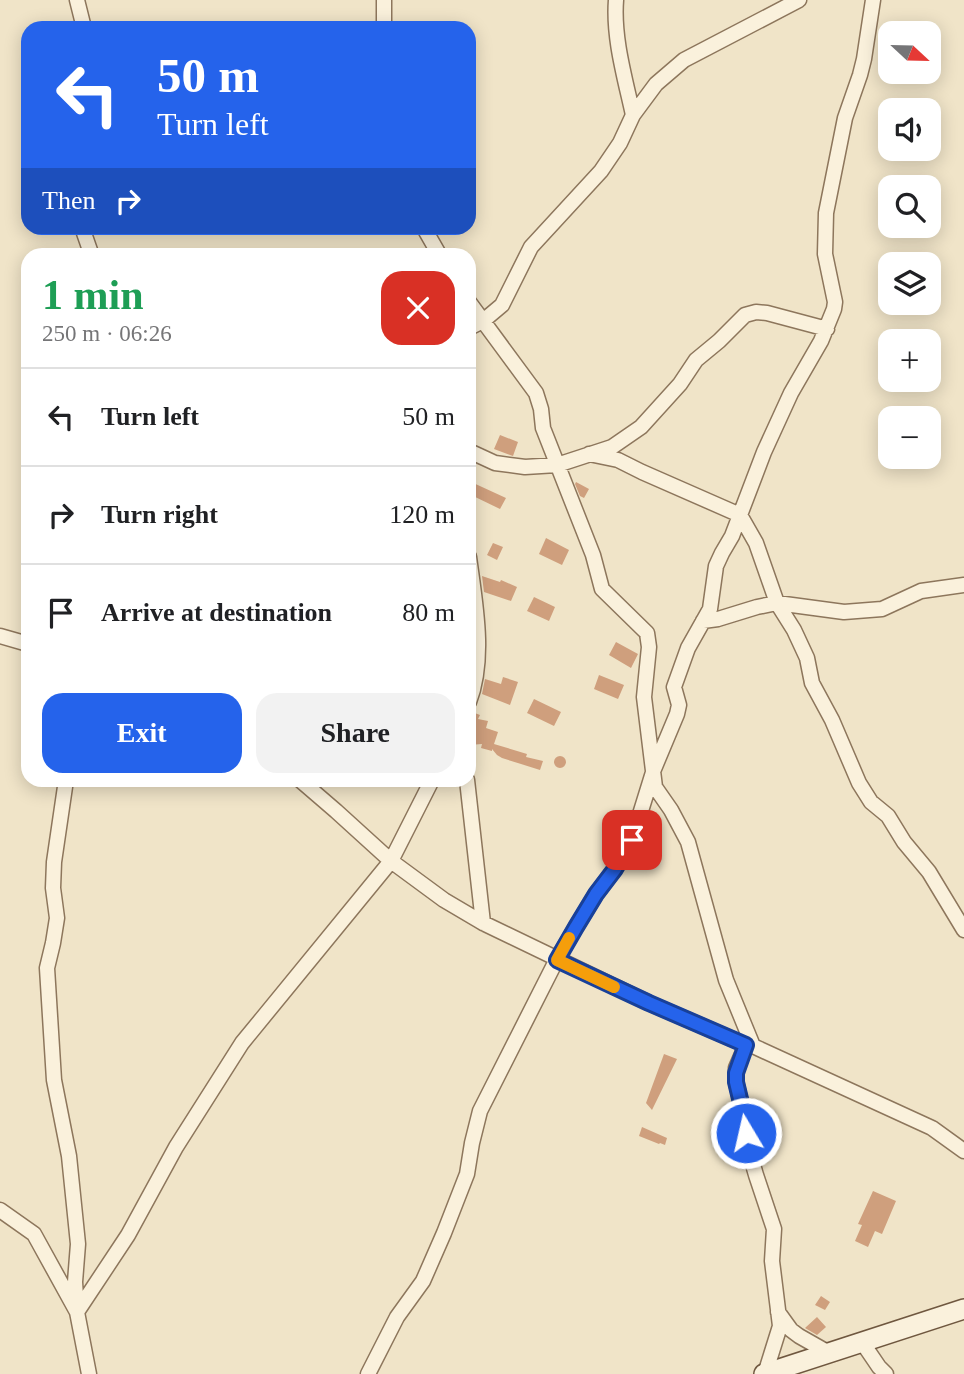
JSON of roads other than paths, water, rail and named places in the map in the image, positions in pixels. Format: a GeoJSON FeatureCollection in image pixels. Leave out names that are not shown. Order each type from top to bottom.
{"type":"FeatureCollection","features":[{"type":"Feature","properties":{"kind":"street"},"geometry":{"type":"LineString","coordinates":[[77,0],[82,21]]}},
{"type":"Feature","properties":{"kind":"street"},"geometry":{"type":"LineString","coordinates":[[384,0],[384,21]]}},
{"type":"Feature","properties":{"kind":"street"},"geometry":{"type":"LineString","coordinates":[[616,0],[619,46],[633,115]]}},
{"type":"Feature","properties":{"kind":"street"},"geometry":{"type":"LineString","coordinates":[[476,324],[502,305],[531,247],[600,171],[620,143],[633,115],[656,84],[684,60],[705,47],[762,21],[799,0]]}},
{"type":"Feature","properties":{"kind":"street"},"geometry":{"type":"LineString","coordinates":[[368,1374],[397,1317],[423,1281],[444,1233],[467,1174],[480,1111],[557,960],[582,916],[632,840],[654,769],[677,715],[679,705],[674,687],[680,666],[712,603],[716,566],[733,536],[764,452],[786,405],[827,329],[835,302],[825,254],[826,214],[845,118],[864,59],[873,0]]}},
{"type":"Feature","properties":{"kind":"street"},"geometry":{"type":"LineString","coordinates":[[476,312],[536,393],[543,428],[593,555],[602,589],[647,633],[649,647],[644,697],[654,783],[688,842],[726,980],[749,1046],[736,1068],[736,1082],[745,1120],[747,1144],[774,1229],[772,1254],[780,1326],[765,1374]]}},
{"type":"Feature","properties":{"kind":"street"},"geometry":{"type":"LineString","coordinates":[[476,454],[495,463],[526,467],[556,465],[612,447],[640,427],[680,384],[696,360],[745,315],[767,313],[827,329]]}},
{"type":"Feature","properties":{"kind":"street"},"geometry":{"type":"LineString","coordinates":[[589,454],[618,460],[740,515],[756,543],[777,603],[807,658],[812,683],[832,720],[859,783],[871,802],[888,816],[904,842],[929,872],[964,930]]}},
{"type":"Feature","properties":{"kind":"street"},"geometry":{"type":"LineString","coordinates":[[703,621],[777,603],[844,612],[882,609],[921,591],[964,585]]}},
{"type":"Feature","properties":{"kind":"street"},"geometry":{"type":"LineString","coordinates":[[476,618],[476,674]]}},
{"type":"Feature","properties":{"kind":"street"},"geometry":{"type":"LineString","coordinates":[[0,636],[21,642]]}},
{"type":"Feature","properties":{"kind":"street"},"geometry":{"type":"LineString","coordinates":[[65,787],[54,862],[53,888],[57,918],[47,968],[54,1080],[69,1156],[78,1244],[75,1282],[77,1312],[89,1374]]}},
{"type":"Feature","properties":{"kind":"street"},"geometry":{"type":"LineString","coordinates":[[308,787],[391,861],[444,900],[483,923],[649,1003],[932,1128],[964,1151]]}},
{"type":"Feature","properties":{"kind":"street"},"geometry":{"type":"LineString","coordinates":[[77,1312],[128,1235],[176,1147],[242,1043],[391,861],[428,787]]}},
{"type":"Feature","properties":{"kind":"street"},"geometry":{"type":"LineString","coordinates":[[468,787],[483,923]]}},
{"type":"Feature","properties":{"kind":"street"},"geometry":{"type":"LineString","coordinates":[[0,1210],[34,1234],[77,1312]]}},
{"type":"Feature","properties":{"kind":"street"},"geometry":{"type":"LineString","coordinates":[[765,1374],[964,1309]]}},
{"type":"Feature","properties":{"kind":"street"},"geometry":{"type":"LineString","coordinates":[[777,1311],[799,1336],[829,1353]]}},
{"type":"Feature","properties":{"kind":"street"},"geometry":{"type":"LineString","coordinates":[[862,1342],[886,1374]]}}]}
